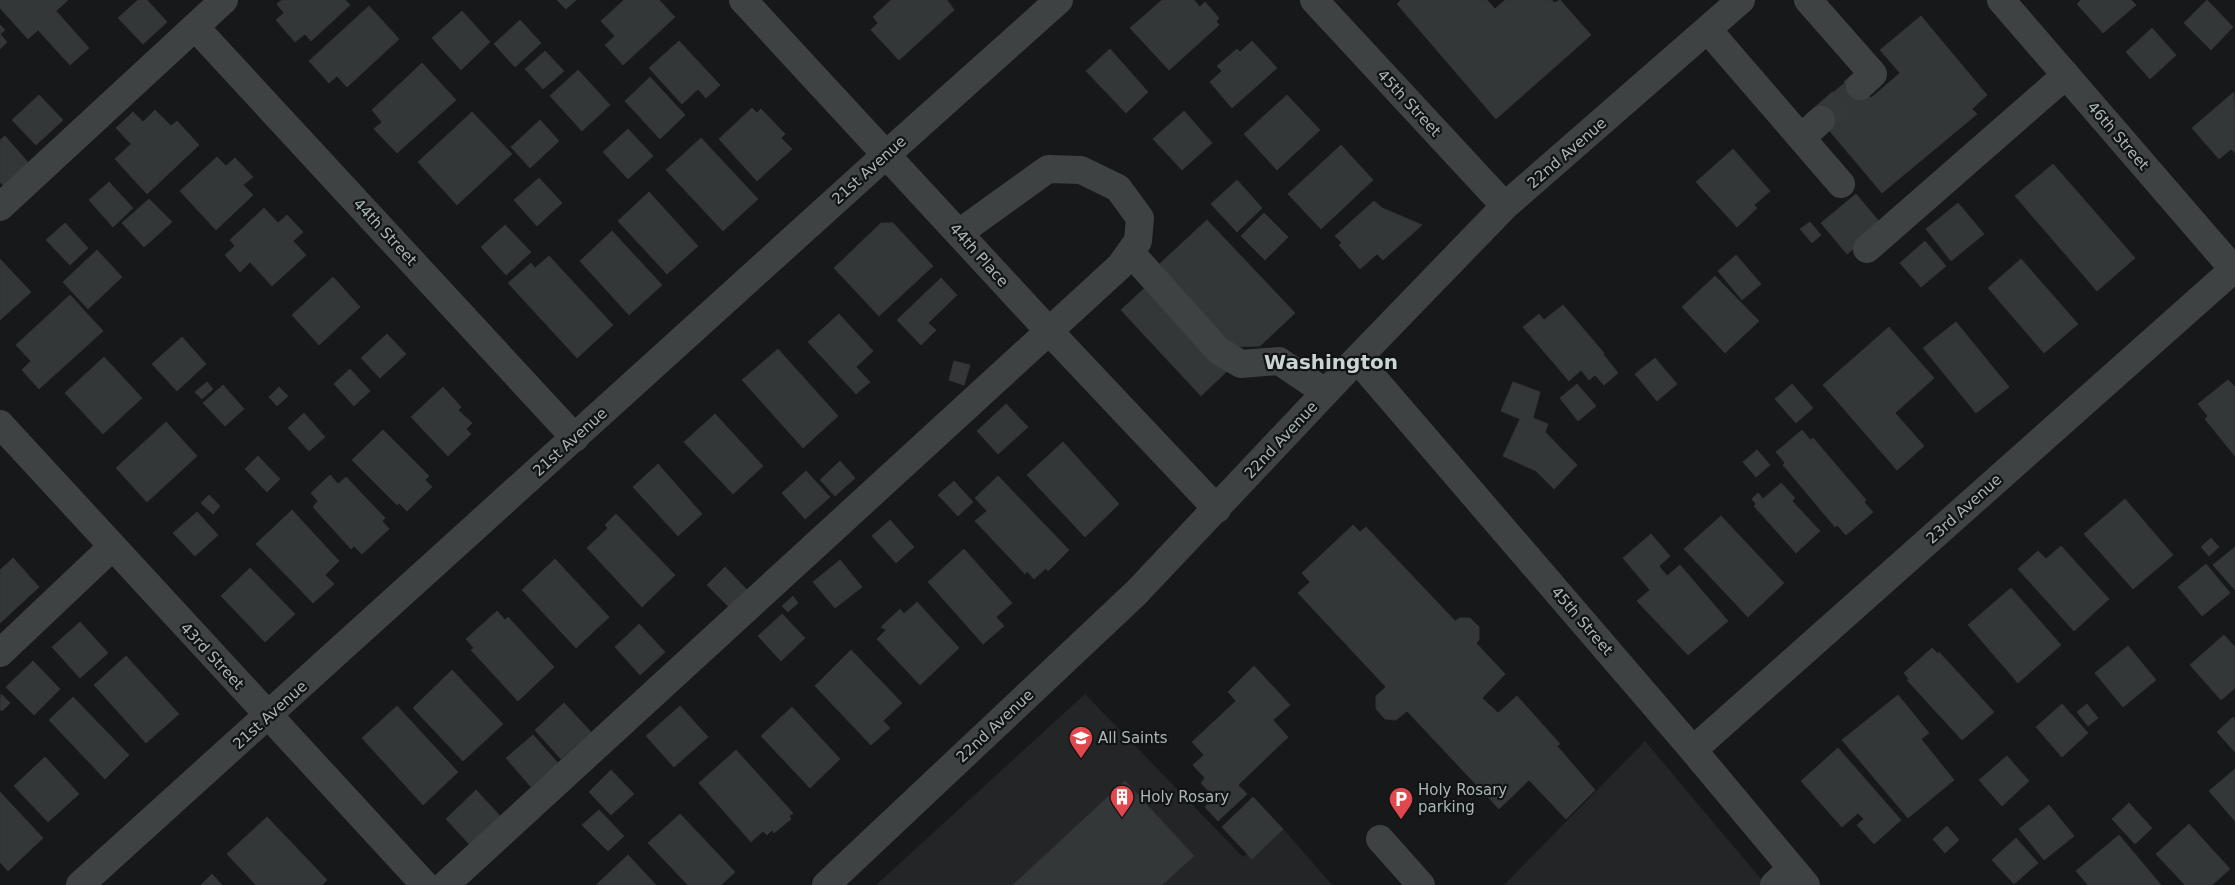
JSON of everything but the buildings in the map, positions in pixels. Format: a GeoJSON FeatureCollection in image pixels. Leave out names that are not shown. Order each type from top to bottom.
{"type":"FeatureCollection","features":[{"type":"Feature","properties":{"kind":"street"},"geometry":{"type":"LineString","coordinates":[[0,207],[224,0]]}},
{"type":"Feature","properties":{"kind":"street","name":"44th Place"},"geometry":{"type":"LineString","coordinates":[[743,0],[1048,330],[1217,509]]}},
{"type":"Feature","properties":{"kind":"street","name":"21st Avenue"},"geometry":{"type":"LineString","coordinates":[[80,885],[1059,0]]}},
{"type":"Feature","properties":{"kind":"street","name":"45th Street"},"geometry":{"type":"LineString","coordinates":[[1314,0],[1505,206]]}},
{"type":"Feature","properties":{"kind":"street","name":"22nd Avenue"},"geometry":{"type":"LineString","coordinates":[[826,885],[1136,593],[1325,392],[1505,206],[1741,0]]}},
{"type":"Feature","properties":{"kind":"street"},"geometry":{"type":"LineString","coordinates":[[1808,0],[1873,74],[1860,86]]}},
{"type":"Feature","properties":{"kind":"street","name":"46th Street"},"geometry":{"type":"LineString","coordinates":[[2001,0],[2234,270]]}},
{"type":"Feature","properties":{"kind":"street","name":"44th Street"},"geometry":{"type":"LineString","coordinates":[[195,27],[575,438]]}},
{"type":"Feature","properties":{"kind":"street"},"geometry":{"type":"LineString","coordinates":[[1708,30],[1841,184]]}},
{"type":"Feature","properties":{"kind":"street"},"geometry":{"type":"LineString","coordinates":[[1867,249],[2066,75]]}},
{"type":"Feature","properties":{"kind":"street"},"geometry":{"type":"LineString","coordinates":[[1801,138],[1821,120]]}},
{"type":"Feature","properties":{"kind":"street"},"geometry":{"type":"LineString","coordinates":[[445,885],[1120,266],[1138,241],[1140,218],[1118,188],[1080,170],[1048,169],[959,233]]}},
{"type":"Feature","properties":{"kind":"street"},"geometry":{"type":"LineString","coordinates":[[1130,252],[1219,350],[1241,364],[1279,361],[1325,392]]}},
{"type":"Feature","properties":{"kind":"street","name":"23rd Avenue"},"geometry":{"type":"LineString","coordinates":[[1693,750],[2234,270]]}},
{"type":"Feature","properties":{"kind":"street","name":"45th Street"},"geometry":{"type":"LineString","coordinates":[[1357,359],[1693,750],[1791,879]]}},
{"type":"Feature","properties":{"kind":"street","name":"43rd Street"},"geometry":{"type":"LineString","coordinates":[[0,424],[268,717],[425,885]]}},
{"type":"Feature","properties":{"kind":"street"},"geometry":{"type":"LineString","coordinates":[[0,653],[112,547]]}},
{"type":"Feature","properties":{"kind":"street"},"geometry":{"type":"LineString","coordinates":[[1380,839],[1421,885]]}},
{"type":"Feature","properties":{"kind":"shaded area","name":"All Saints"},"geometry":{"type":"Polygon","coordinates":[[[1085,694],[1243,857],[1279,824],[1332,885],[876,885],[1085,694]]]}},
{"type":"Feature","properties":{"kind":"shaded area"},"geometry":{"type":"Polygon","coordinates":[[[1645,741],[1766,885],[1504,885],[1645,741]]]}},
{"type":"Feature","properties":{"kind":"tunnel"},"geometry":{"type":"LineString","coordinates":[[1821,120],[1860,86]]}},
{"type":"Feature","properties":{"kind":"place","name":"All Saints"},"geometry":{"type":"Point","coordinates":[1081,759]}},
{"type":"Feature","properties":{"kind":"place","name":"Holy Rosary"},"geometry":{"type":"Point","coordinates":[1122,818]}},
{"type":"Feature","properties":{"kind":"place","name":"Holy Rosary parking"},"geometry":{"type":"Point","coordinates":[1401,820]}},
{"type":"Feature","properties":{"kind":"district","name":"Washington"},"geometry":{"type":"Point","coordinates":[1331,362]}}]}
